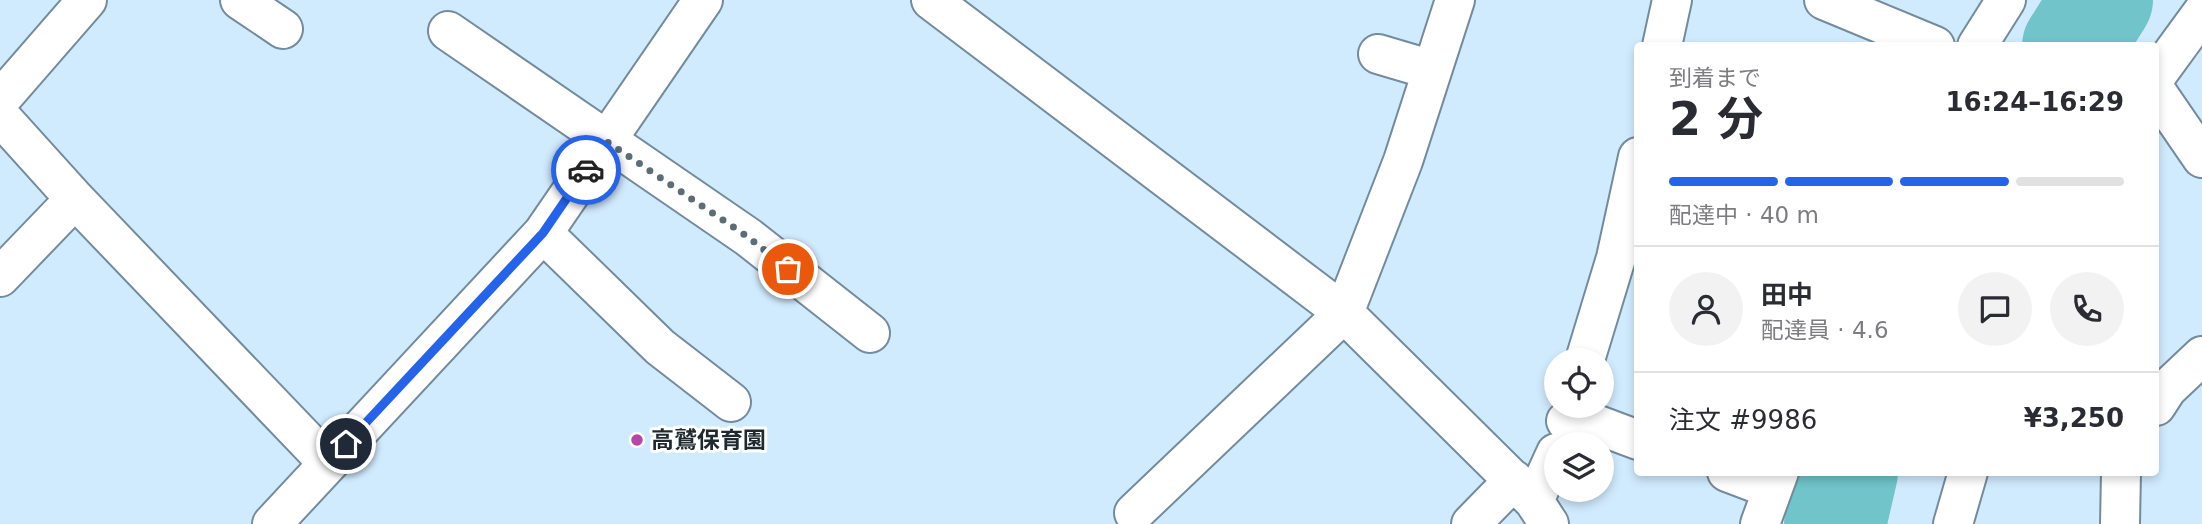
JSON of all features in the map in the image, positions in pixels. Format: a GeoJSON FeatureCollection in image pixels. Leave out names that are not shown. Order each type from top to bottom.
{"type":"FeatureCollection","features":[{"type":"Feature","properties":{"kind":"street"},"geometry":{"type":"LineString","coordinates":[[0,100],[87,0]]}},
{"type":"Feature","properties":{"kind":"street"},"geometry":{"type":"LineString","coordinates":[[240,0],[283,29]]}},
{"type":"Feature","properties":{"kind":"street"},"geometry":{"type":"LineString","coordinates":[[272,524],[543,233],[703,0]]}},
{"type":"Feature","properties":{"kind":"street"},"geometry":{"type":"LineString","coordinates":[[931,0],[1344,313],[1532,502]]}},
{"type":"Feature","properties":{"kind":"street"},"geometry":{"type":"LineString","coordinates":[[1134,513],[1344,313],[1403,161],[1455,0]]}},
{"type":"Feature","properties":{"kind":"street"},"geometry":{"type":"LineString","coordinates":[[1663,42],[1672,0]]}},
{"type":"Feature","properties":{"kind":"street"},"geometry":{"type":"LineString","coordinates":[[1825,0],[1925,42]]}},
{"type":"Feature","properties":{"kind":"street"},"geometry":{"type":"LineString","coordinates":[[1980,42],[2006,0]]}},
{"type":"Feature","properties":{"kind":"street"},"geometry":{"type":"LineString","coordinates":[[2159,72],[2202,13]]}},
{"type":"Feature","properties":{"kind":"street"},"geometry":{"type":"LineString","coordinates":[[448,31],[748,237],[870,333]]}},
{"type":"Feature","properties":{"kind":"street"},"geometry":{"type":"LineString","coordinates":[[1378,54],[1432,70]]}},
{"type":"Feature","properties":{"kind":"street"},"geometry":{"type":"LineString","coordinates":[[2159,95],[2202,158]]}},
{"type":"Feature","properties":{"kind":"street"},"geometry":{"type":"LineString","coordinates":[[0,116],[328,463]]}},
{"type":"Feature","properties":{"kind":"street"},"geometry":{"type":"LineString","coordinates":[[1590,348],[1627,262],[1634,195]]}},
{"type":"Feature","properties":{"kind":"street"},"geometry":{"type":"LineString","coordinates":[[0,277],[75,198]]}},
{"type":"Feature","properties":{"kind":"street"},"geometry":{"type":"LineString","coordinates":[[543,233],[660,347],[731,402]]}},
{"type":"Feature","properties":{"kind":"street"},"geometry":{"type":"LineString","coordinates":[[2159,401],[2167,389],[2202,356]]}},
{"type":"Feature","properties":{"kind":"street"},"geometry":{"type":"LineString","coordinates":[[1471,524],[1532,502],[1563,431],[1598,425],[1634,438]]}},
{"type":"Feature","properties":{"kind":"street"},"geometry":{"type":"LineString","coordinates":[[1734,476],[1770,495]]}},
{"type":"Feature","properties":{"kind":"street"},"geometry":{"type":"LineString","coordinates":[[1953,524],[1967,476]]}},
{"type":"Feature","properties":{"kind":"street"},"geometry":{"type":"LineString","coordinates":[[2121,476],[2124,522]]}},
{"type":"Feature","properties":{"kind":"waterway"},"geometry":{"type":"LineString","coordinates":[[2076,42],[2102,0]]}},
{"type":"Feature","properties":{"kind":"waterway"},"geometry":{"type":"LineString","coordinates":[[1835,524],[1846,476]]}},
{"type":"Feature","properties":{"kind":"way so far"},"geometry":{"type":"LineString","coordinates":[[586,170],[606,141],[748,237],[788,269]]}},
{"type":"Feature","properties":{"kind":"place","name":"高鷲保育園"},"geometry":{"type":"Point","coordinates":[637,440]}},
{"type":"Feature","properties":{"kind":"route"},"geometry":{"type":"LineString","coordinates":[[346,444],[543,233],[586,170]]}}]}
